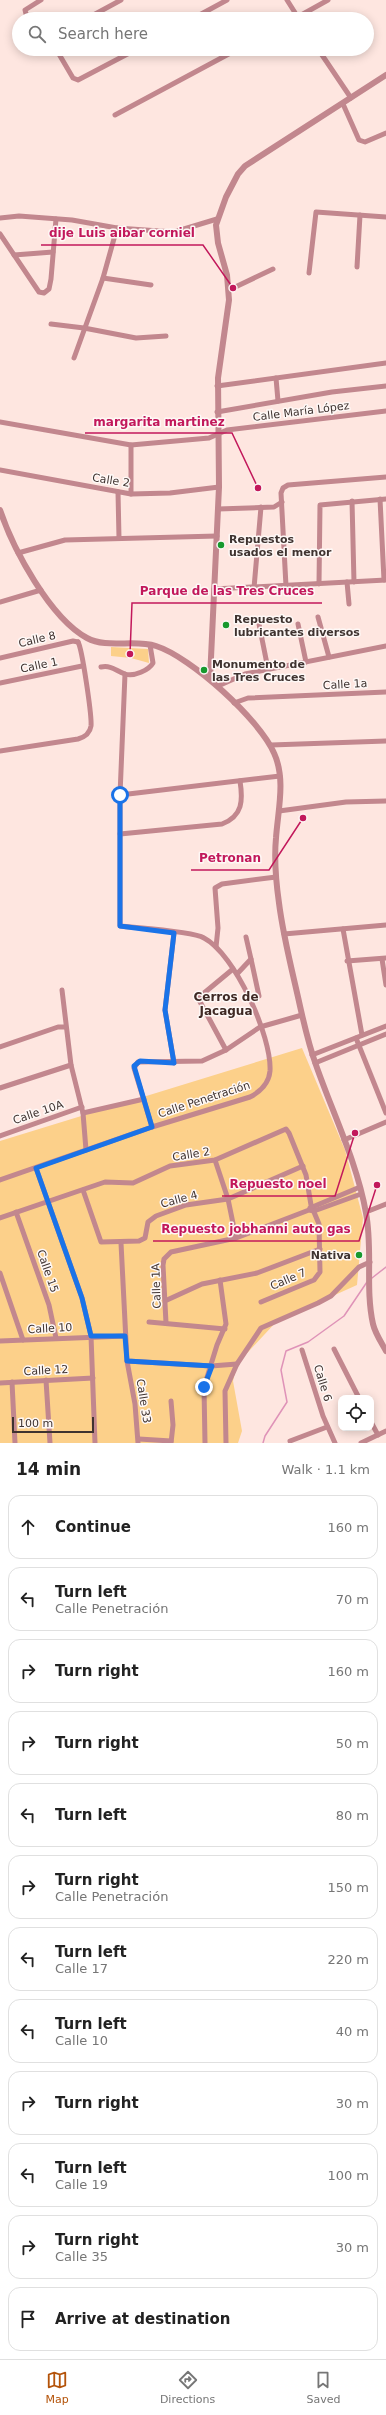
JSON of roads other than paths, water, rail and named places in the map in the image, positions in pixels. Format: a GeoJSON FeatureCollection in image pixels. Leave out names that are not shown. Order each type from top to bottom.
{"type":"FeatureCollection","features":[{"type":"Feature","properties":{"kind":"street"},"geometry":{"type":"LineString","coordinates":[[26,12],[25,10],[42,0]]}},
{"type":"Feature","properties":{"kind":"street"},"geometry":{"type":"LineString","coordinates":[[99,12],[121,0]]}},
{"type":"Feature","properties":{"kind":"street"},"geometry":{"type":"LineString","coordinates":[[205,12],[227,0]]}},
{"type":"Feature","properties":{"kind":"street"},"geometry":{"type":"LineString","coordinates":[[287,0],[294,12]]}},
{"type":"Feature","properties":{"kind":"street"},"geometry":{"type":"LineString","coordinates":[[307,12],[328,0]]}},
{"type":"Feature","properties":{"kind":"street"},"geometry":{"type":"LineString","coordinates":[[60,56],[73,78],[78,80],[124,56]]}},
{"type":"Feature","properties":{"kind":"street"},"geometry":{"type":"LineString","coordinates":[[115,114],[225,56]]}},
{"type":"Feature","properties":{"kind":"street"},"geometry":{"type":"LineString","coordinates":[[323,56],[351,98]]}},
{"type":"Feature","properties":{"kind":"street"},"geometry":{"type":"LineString","coordinates":[[210,679],[219,487],[217,386],[228,290],[227,276],[218,243],[217,219],[234,181],[245,166],[386,75]]}},
{"type":"Feature","properties":{"kind":"street"},"geometry":{"type":"LineString","coordinates":[[343,104],[359,140],[365,142],[386,133]]}},
{"type":"Feature","properties":{"kind":"street"},"geometry":{"type":"LineString","coordinates":[[309,273],[316,212],[386,217]]}},
{"type":"Feature","properties":{"kind":"street"},"geometry":{"type":"LineString","coordinates":[[357,267],[360,215]]}},
{"type":"Feature","properties":{"kind":"street"},"geometry":{"type":"LineString","coordinates":[[0,218],[19,216],[56,219],[117,228],[174,232],[217,219]]}},
{"type":"Feature","properties":{"kind":"street"},"geometry":{"type":"LineString","coordinates":[[0,234],[39,292],[44,293],[49,289],[56,219]]}},
{"type":"Feature","properties":{"kind":"street"},"geometry":{"type":"LineString","coordinates":[[74,358],[103,278],[117,228]]}},
{"type":"Feature","properties":{"kind":"street"},"geometry":{"type":"LineString","coordinates":[[14,255],[53,252]]}},
{"type":"Feature","properties":{"kind":"street"},"geometry":{"type":"LineString","coordinates":[[228,290],[273,269]]}},
{"type":"Feature","properties":{"kind":"street"},"geometry":{"type":"LineString","coordinates":[[103,278],[151,285]]}},
{"type":"Feature","properties":{"kind":"street"},"geometry":{"type":"LineString","coordinates":[[51,324],[84,328],[136,338],[166,336]]}},
{"type":"Feature","properties":{"kind":"street"},"geometry":{"type":"LineString","coordinates":[[217,386],[386,364]]}},
{"type":"Feature","properties":{"kind":"street"},"geometry":{"type":"LineString","coordinates":[[276,378],[278,401]]}},
{"type":"Feature","properties":{"kind":"street"},"geometry":{"type":"LineString","coordinates":[[217,412],[278,401],[386,386]]}},
{"type":"Feature","properties":{"kind":"street","name":"Calle María López"},"geometry":{"type":"LineString","coordinates":[[0,422],[131,445],[209,438],[227,430],[386,411]]}},
{"type":"Feature","properties":{"kind":"street"},"geometry":{"type":"LineString","coordinates":[[131,445],[131,494]]}},
{"type":"Feature","properties":{"kind":"street","name":"Calle 2"},"geometry":{"type":"LineString","coordinates":[[0,470],[131,494],[170,493],[219,487]]}},
{"type":"Feature","properties":{"kind":"street"},"geometry":{"type":"LineString","coordinates":[[286,586],[282,489],[288,485],[386,477]]}},
{"type":"Feature","properties":{"kind":"street"},"geometry":{"type":"LineString","coordinates":[[118,492],[119,538]]}},
{"type":"Feature","properties":{"kind":"street"},"geometry":{"type":"LineString","coordinates":[[214,589],[254,588],[385,580],[383,499],[322,504],[320,506],[319,584]]}},
{"type":"Feature","properties":{"kind":"street"},"geometry":{"type":"LineString","coordinates":[[218,509],[274,507],[282,502]]}},
{"type":"Feature","properties":{"kind":"street"},"geometry":{"type":"LineString","coordinates":[[352,502],[354,582]]}},
{"type":"Feature","properties":{"kind":"street"},"geometry":{"type":"LineString","coordinates":[[254,588],[261,507]]}},
{"type":"Feature","properties":{"kind":"street"},"geometry":{"type":"LineString","coordinates":[[0,510],[18,553],[41,590],[66,621],[83,635],[97,641],[150,645],[163,649],[210,679],[218,686],[271,745],[277,760],[280,776],[276,840],[276,877],[284,934],[312,1055],[344,1140],[366,1212],[373,1325],[386,1351]]}},
{"type":"Feature","properties":{"kind":"street"},"geometry":{"type":"LineString","coordinates":[[18,553],[65,540],[217,536]]}},
{"type":"Feature","properties":{"kind":"street"},"geometry":{"type":"LineString","coordinates":[[347,582],[349,604]]}},
{"type":"Feature","properties":{"kind":"street"},"geometry":{"type":"LineString","coordinates":[[0,602],[41,590]]}},
{"type":"Feature","properties":{"kind":"street"},"geometry":{"type":"LineString","coordinates":[[318,617],[329,657]]}},
{"type":"Feature","properties":{"kind":"street"},"geometry":{"type":"LineString","coordinates":[[258,619],[268,669]]}},
{"type":"Feature","properties":{"kind":"street"},"geometry":{"type":"LineString","coordinates":[[298,624],[306,662]]}},
{"type":"Feature","properties":{"kind":"street"},"geometry":{"type":"LineString","coordinates":[[0,751],[78,739],[88,733],[91,719],[78,642],[83,635]]}},
{"type":"Feature","properties":{"kind":"street","name":"Calle 8"},"geometry":{"type":"LineString","coordinates":[[0,658],[72,641],[78,642]]}},
{"type":"Feature","properties":{"kind":"street"},"geometry":{"type":"LineString","coordinates":[[101,667],[112,666],[124,674],[140,672],[151,666],[154,657],[150,645]]}},
{"type":"Feature","properties":{"kind":"street"},"geometry":{"type":"LineString","coordinates":[[218,686],[245,674],[386,646]]}},
{"type":"Feature","properties":{"kind":"street","name":"Calle 1"},"geometry":{"type":"LineString","coordinates":[[0,683],[82,666]]}},
{"type":"Feature","properties":{"kind":"street"},"geometry":{"type":"LineString","coordinates":[[124,674],[120,834],[222,824],[229,821],[236,816],[242,804],[240,781]]}},
{"type":"Feature","properties":{"kind":"street","name":"Calle 1a"},"geometry":{"type":"LineString","coordinates":[[234,703],[248,698],[386,692]]}},
{"type":"Feature","properties":{"kind":"street"},"geometry":{"type":"LineString","coordinates":[[271,745],[386,741]]}},
{"type":"Feature","properties":{"kind":"street"},"geometry":{"type":"LineString","coordinates":[[120,795],[280,776]]}},
{"type":"Feature","properties":{"kind":"street"},"geometry":{"type":"LineString","coordinates":[[279,811],[346,802],[386,801]]}},
{"type":"Feature","properties":{"kind":"street","name":"Calle Penetración"},"geometry":{"type":"LineString","coordinates":[[0,1180],[152,1127],[250,1097],[260,1091],[266,1082],[270,1070],[260,1027],[252,1002],[237,974],[216,947],[200,936],[120,926],[120,834]]}},
{"type":"Feature","properties":{"kind":"street"},"geometry":{"type":"LineString","coordinates":[[216,947],[218,928],[215,888],[222,884],[276,877]]}},
{"type":"Feature","properties":{"kind":"street"},"geometry":{"type":"LineString","coordinates":[[284,934],[386,925]]}},
{"type":"Feature","properties":{"kind":"street"},"geometry":{"type":"LineString","coordinates":[[343,929],[362,1035]]}},
{"type":"Feature","properties":{"kind":"street"},"geometry":{"type":"LineString","coordinates":[[174,933],[165,1003],[174,1063]]}},
{"type":"Feature","properties":{"kind":"street"},"geometry":{"type":"LineString","coordinates":[[246,937],[259,996]]}},
{"type":"Feature","properties":{"kind":"street"},"geometry":{"type":"LineString","coordinates":[[348,961],[384,958],[386,985]]}},
{"type":"Feature","properties":{"kind":"street"},"geometry":{"type":"LineString","coordinates":[[237,974],[251,959]]}},
{"type":"Feature","properties":{"kind":"street"},"geometry":{"type":"LineString","coordinates":[[226,1050],[198,998],[233,969]]}},
{"type":"Feature","properties":{"kind":"street"},"geometry":{"type":"LineString","coordinates":[[62,990],[65,1027],[71,1065],[82,1107],[86,1150]]}},
{"type":"Feature","properties":{"kind":"street"},"geometry":{"type":"LineString","coordinates":[[152,1127],[134,1068],[140,1061],[174,1063],[202,1061],[226,1050],[260,1027],[302,1015]]}},
{"type":"Feature","properties":{"kind":"street"},"geometry":{"type":"LineString","coordinates":[[312,1055],[386,1026]]}},
{"type":"Feature","properties":{"kind":"street"},"geometry":{"type":"LineString","coordinates":[[0,1047],[58,1027],[65,1027]]}},
{"type":"Feature","properties":{"kind":"street"},"geometry":{"type":"LineString","coordinates":[[315,1063],[386,1034]]}},
{"type":"Feature","properties":{"kind":"street"},"geometry":{"type":"LineString","coordinates":[[356,1038],[386,1113]]}},
{"type":"Feature","properties":{"kind":"street"},"geometry":{"type":"LineString","coordinates":[[0,1088],[71,1065]]}},
{"type":"Feature","properties":{"kind":"street"},"geometry":{"type":"LineString","coordinates":[[83,1113],[144,1099]]}},
{"type":"Feature","properties":{"kind":"street","name":"Calle 10A"},"geometry":{"type":"LineString","coordinates":[[0,1136],[82,1107]]}},
{"type":"Feature","properties":{"kind":"street"},"geometry":{"type":"LineString","coordinates":[[344,1140],[386,1122]]}},
{"type":"Feature","properties":{"kind":"street","name":"Calle 2"},"geometry":{"type":"LineString","coordinates":[[0,1218],[105,1182],[133,1183],[170,1166],[215,1160],[283,1129],[289,1133]]}},
{"type":"Feature","properties":{"kind":"street","name":"Calle 7"},"geometry":{"type":"LineString","coordinates":[[261,1302],[315,1278],[320,1272],[319,1224],[311,1209],[302,1166],[289,1133]]}},
{"type":"Feature","properties":{"kind":"street"},"geometry":{"type":"LineString","coordinates":[[215,1160],[228,1200],[236,1238]]}},
{"type":"Feature","properties":{"kind":"street","name":"Calle 4"},"geometry":{"type":"LineString","coordinates":[[83,1190],[99,1240],[103,1243],[121,1243],[144,1240],[150,1220],[156,1216],[186,1205],[228,1200],[302,1166]]}},
{"type":"Feature","properties":{"kind":"street"},"geometry":{"type":"LineString","coordinates":[[36,1168],[82,1298],[91,1336],[95,1443]]}},
{"type":"Feature","properties":{"kind":"street","name":"Calle 1A"},"geometry":{"type":"LineString","coordinates":[[166,1323],[167,1300],[164,1265],[167,1255],[184,1248],[236,1238],[360,1190]]}},
{"type":"Feature","properties":{"kind":"street"},"geometry":{"type":"LineString","coordinates":[[366,1212],[386,1204]]}},
{"type":"Feature","properties":{"kind":"street","name":"Calle 15"},"geometry":{"type":"LineString","coordinates":[[16,1212],[49,1305],[56,1338]]}},
{"type":"Feature","properties":{"kind":"street","name":"Calle 33"},"geometry":{"type":"LineString","coordinates":[[121,1243],[127,1361],[138,1441]]}},
{"type":"Feature","properties":{"kind":"street"},"geometry":{"type":"LineString","coordinates":[[167,1300],[195,1286],[257,1273],[320,1249]]}},
{"type":"Feature","properties":{"kind":"street"},"geometry":{"type":"LineString","coordinates":[[226,1443],[224,1395],[237,1364],[264,1325],[318,1304],[331,1296],[359,1267],[370,1262]]}},
{"type":"Feature","properties":{"kind":"street"},"geometry":{"type":"LineString","coordinates":[[0,1273],[23,1340]]}},
{"type":"Feature","properties":{"kind":"street"},"geometry":{"type":"LineString","coordinates":[[205,1443],[204,1387],[212,1366],[217,1344],[225,1329],[226,1319],[220,1280]]}},
{"type":"Feature","properties":{"kind":"street"},"geometry":{"type":"LineString","coordinates":[[149,1322],[225,1329]]}},
{"type":"Feature","properties":{"kind":"street","name":"Calle 10"},"geometry":{"type":"LineString","coordinates":[[0,1341],[91,1336],[125,1336]]}},
{"type":"Feature","properties":{"kind":"street"},"geometry":{"type":"LineString","coordinates":[[334,1349],[357,1395]]}},
{"type":"Feature","properties":{"kind":"street","name":"Calle 6"},"geometry":{"type":"LineString","coordinates":[[302,1350],[327,1427],[335,1443]]}},
{"type":"Feature","properties":{"kind":"street"},"geometry":{"type":"LineString","coordinates":[[127,1361],[212,1366],[237,1364]]}},
{"type":"Feature","properties":{"kind":"street","name":"Calle 12"},"geometry":{"type":"LineString","coordinates":[[0,1383],[92,1378]]}},
{"type":"Feature","properties":{"kind":"street"},"geometry":{"type":"LineString","coordinates":[[46,1380],[50,1443]]}},
{"type":"Feature","properties":{"kind":"street"},"geometry":{"type":"LineString","coordinates":[[12,1382],[15,1443]]}},
{"type":"Feature","properties":{"kind":"street"},"geometry":{"type":"LineString","coordinates":[[138,1441],[171,1442],[171,1401]]}},
{"type":"Feature","properties":{"kind":"street"},"geometry":{"type":"LineString","coordinates":[[290,1441],[327,1427]]}},
{"type":"Feature","properties":{"kind":"street"},"geometry":{"type":"LineString","coordinates":[[374,1428],[378,1435]]}},
{"type":"Feature","properties":{"kind":"street"},"geometry":{"type":"LineString","coordinates":[[361,1443],[386,1431]]}},
{"type":"Feature","properties":{"kind":"waterway"},"geometry":{"type":"LineString","coordinates":[[372,1278],[386,1267]]}},
{"type":"Feature","properties":{"kind":"waterway"},"geometry":{"type":"LineString","coordinates":[[263,1443],[265,1436],[287,1402],[281,1370],[286,1351],[308,1342],[344,1316],[367,1282]]}},
{"type":"Feature","properties":{"kind":"place","name":"dije Luis aibar corniel"},"geometry":{"type":"Point","coordinates":[233,288]}},
{"type":"Feature","properties":{"kind":"place","name":"margarita martinez"},"geometry":{"type":"Point","coordinates":[258,488]}},
{"type":"Feature","properties":{"kind":"place","name":"Repuestos usados el menor"},"geometry":{"type":"Point","coordinates":[221,545]}},
{"type":"Feature","properties":{"kind":"place","name":"Repuesto lubricantes diversos"},"geometry":{"type":"Point","coordinates":[226,625]}},
{"type":"Feature","properties":{"kind":"place","name":"Parque de las Tres Cruces"},"geometry":{"type":"Point","coordinates":[130,654]}},
{"type":"Feature","properties":{"kind":"place","name":"Monumento de las Tres Cruces"},"geometry":{"type":"Point","coordinates":[204,670]}},
{"type":"Feature","properties":{"kind":"place","name":"Petronan"},"geometry":{"type":"Point","coordinates":[303,818]}},
{"type":"Feature","properties":{"kind":"place","name":"Repuesto noel"},"geometry":{"type":"Point","coordinates":[355,1133]}},
{"type":"Feature","properties":{"kind":"place","name":"Repuesto jobhanni auto gas"},"geometry":{"type":"Point","coordinates":[377,1185]}},
{"type":"Feature","properties":{"kind":"place","name":"Nativa"},"geometry":{"type":"Point","coordinates":[359,1255]}},
{"type":"Feature","properties":{"kind":"district","name":"Cerros de Jacagua"},"geometry":{"type":"Point","coordinates":[226,1004]}}]}
